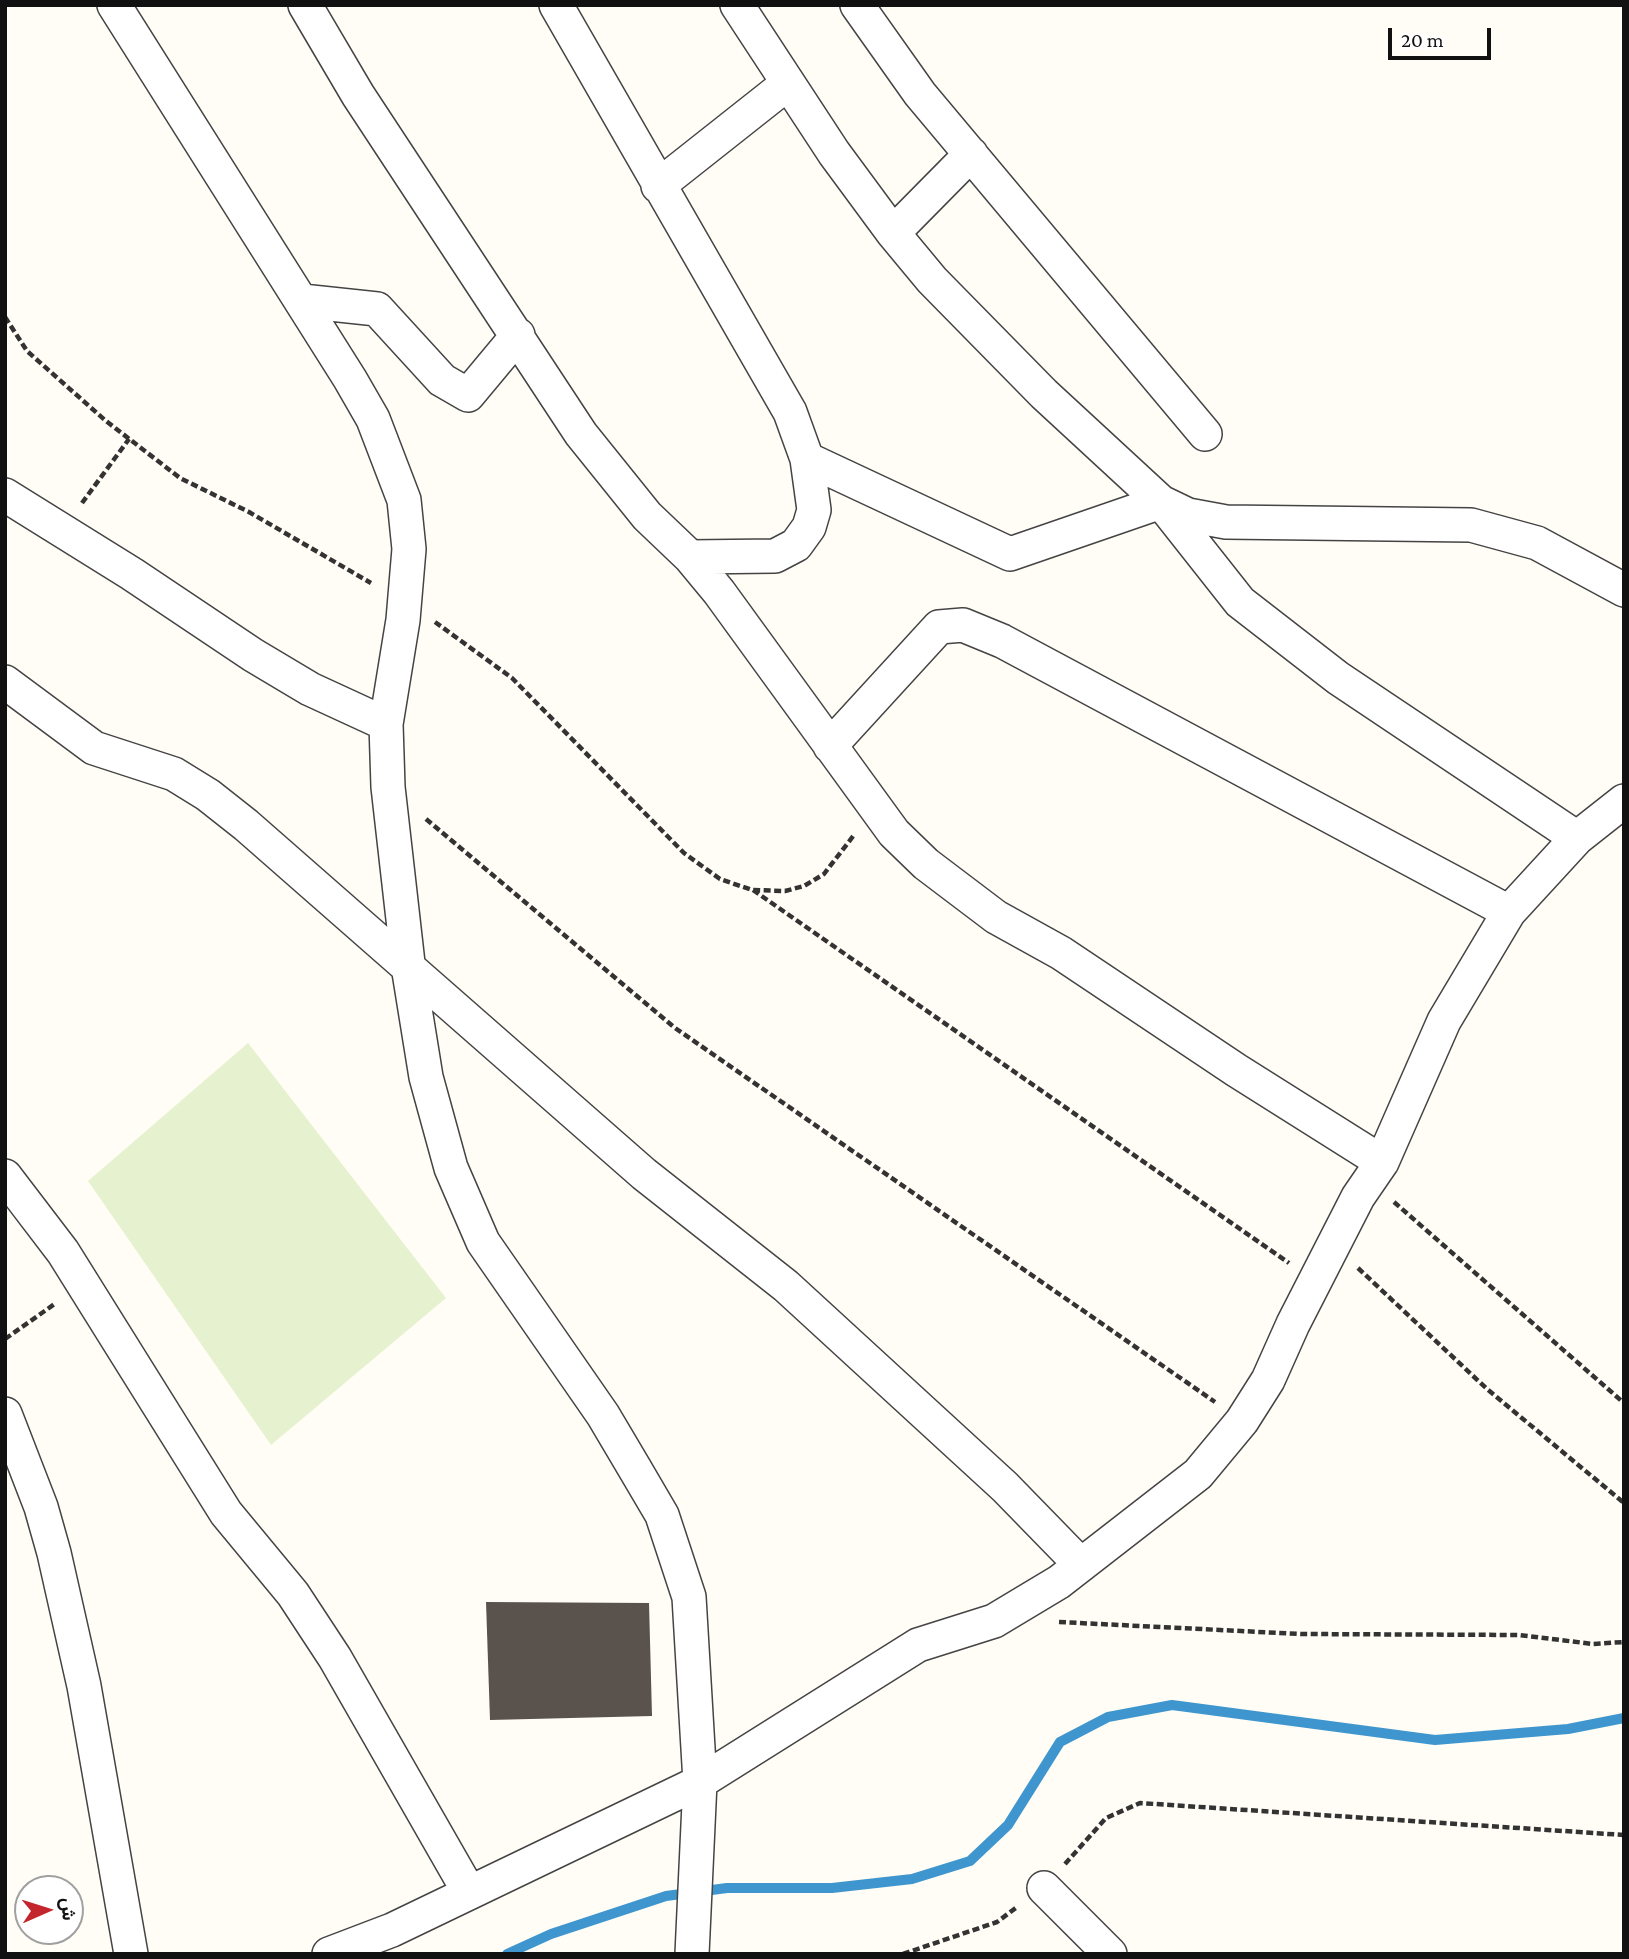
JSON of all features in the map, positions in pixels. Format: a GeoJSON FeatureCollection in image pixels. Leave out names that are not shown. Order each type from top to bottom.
{"type":"FeatureCollection","features":[{"type":"Feature","properties":{"kind":"street"},"geometry":{"type":"LineString","coordinates":[[114,5],[302,301],[373,419],[404,500],[409,550],[405,602],[386,724],[388,787],[410,972],[426,1077],[451,1168],[483,1242],[603,1415],[662,1515],[689,1597],[700,1782],[692,1954]]}},
{"type":"Feature","properties":{"kind":"street"},"geometry":{"type":"LineString","coordinates":[[556,5],[790,412],[807,459],[814,510],[809,527],[796,545],[775,556],[690,556]]}},
{"type":"Feature","properties":{"kind":"street"},"geometry":{"type":"LineString","coordinates":[[737,5],[787,84],[893,233],[987,338],[1161,502],[1240,602],[1338,678],[1577,838]]}},
{"type":"Feature","properties":{"kind":"street"},"geometry":{"type":"LineString","coordinates":[[857,5],[920,94],[1205,434]]}},
{"type":"Feature","properties":{"kind":"street"},"geometry":{"type":"LineString","coordinates":[[314,8],[358,95],[581,434],[647,516],[690,556],[749,631],[894,833],[926,864],[996,917],[1061,953],[1236,1070],[1376,1171]]}},
{"type":"Feature","properties":{"kind":"street"},"geometry":{"type":"LineString","coordinates":[[658,186],[787,84]]}},
{"type":"Feature","properties":{"kind":"street"},"geometry":{"type":"LineString","coordinates":[[893,233],[971,154]]}},
{"type":"Feature","properties":{"kind":"street"},"geometry":{"type":"LineString","coordinates":[[302,301],[377,309],[442,380],[468,395],[518,335]]}},
{"type":"Feature","properties":{"kind":"street"},"geometry":{"type":"LineString","coordinates":[[807,459],[1010,554],[1161,502],[1188,515],[1226,522],[1483,527],[1537,542],[1624,590]]}},
{"type":"Feature","properties":{"kind":"street"},"geometry":{"type":"LineString","coordinates":[[5,495],[132,574],[264,662],[310,689],[386,724]]}},
{"type":"Feature","properties":{"kind":"street"},"geometry":{"type":"LineString","coordinates":[[830,746],[939,627],[963,625],[1002,641],[1508,912]]}},
{"type":"Feature","properties":{"kind":"street"},"geometry":{"type":"LineString","coordinates":[[5,682],[94,748],[174,774],[208,795],[644,1174],[786,1286],[1005,1487],[1081,1565]]}},
{"type":"Feature","properties":{"kind":"street"},"geometry":{"type":"LineString","coordinates":[[329,1954],[391,1930],[700,1782],[918,1645],[994,1620],[1081,1565],[1198,1474],[1242,1421],[1268,1380],[1316,1282],[1376,1171],[1444,1021],[1508,912],[1577,838],[1624,801]]}},
{"type":"Feature","properties":{"kind":"street"},"geometry":{"type":"LineString","coordinates":[[5,1176],[38,1218],[83,1284],[226,1513],[293,1594],[356,1690],[469,1892]]}},
{"type":"Feature","properties":{"kind":"street"},"geometry":{"type":"LineString","coordinates":[[5,1414],[41,1507],[54,1553],[84,1686],[131,1954]]}},
{"type":"Feature","properties":{"kind":"street"},"geometry":{"type":"LineString","coordinates":[[1044,1888],[1111,1954]]}},
{"type":"Feature","properties":{"kind":"path"},"geometry":{"type":"LineString","coordinates":[[5,317],[27,351],[129,439],[180,478],[249,512],[405,602],[512,678],[684,853],[720,879],[752,890],[1316,1282]]}},
{"type":"Feature","properties":{"kind":"path"},"geometry":{"type":"LineString","coordinates":[[61,532],[129,439]]}},
{"type":"Feature","properties":{"kind":"path"},"geometry":{"type":"LineString","coordinates":[[388,787],[675,1028],[1242,1421]]}},
{"type":"Feature","properties":{"kind":"path"},"geometry":{"type":"LineString","coordinates":[[752,890],[785,891],[804,886],[824,874],[873,805]]}},
{"type":"Feature","properties":{"kind":"path"},"geometry":{"type":"LineString","coordinates":[[1376,1171],[1624,1403]]}},
{"type":"Feature","properties":{"kind":"path"},"geometry":{"type":"LineString","coordinates":[[1335,1246],[1487,1389],[1624,1503]]}},
{"type":"Feature","properties":{"kind":"path"},"geometry":{"type":"LineString","coordinates":[[5,1339],[83,1284]]}},
{"type":"Feature","properties":{"kind":"path"},"geometry":{"type":"LineString","coordinates":[[1054,1622],[1301,1634],[1519,1635],[1593,1644],[1624,1642]]}},
{"type":"Feature","properties":{"kind":"path"},"geometry":{"type":"LineString","coordinates":[[903,1954],[997,1922],[1044,1888],[1106,1818],[1140,1802],[1624,1835]]}},
{"type":"Feature","properties":{"kind":"green space"},"geometry":{"type":"Polygon","coordinates":[[[248,1043],[446,1298],[271,1445],[88,1181],[248,1043]]]}},
{"type":"Feature","properties":{"kind":"building"},"geometry":{"type":"Polygon","coordinates":[[[486,1602],[649,1603],[652,1716],[490,1720],[486,1602]]]}},
{"type":"Feature","properties":{"kind":"waterway"},"geometry":{"type":"LineString","coordinates":[[507,1954],[551,1934],[666,1896],[727,1888],[832,1888],[912,1879],[970,1861],[1008,1825],[1060,1742],[1108,1717],[1172,1705],[1435,1740],[1568,1729],[1624,1718]]}}]}
